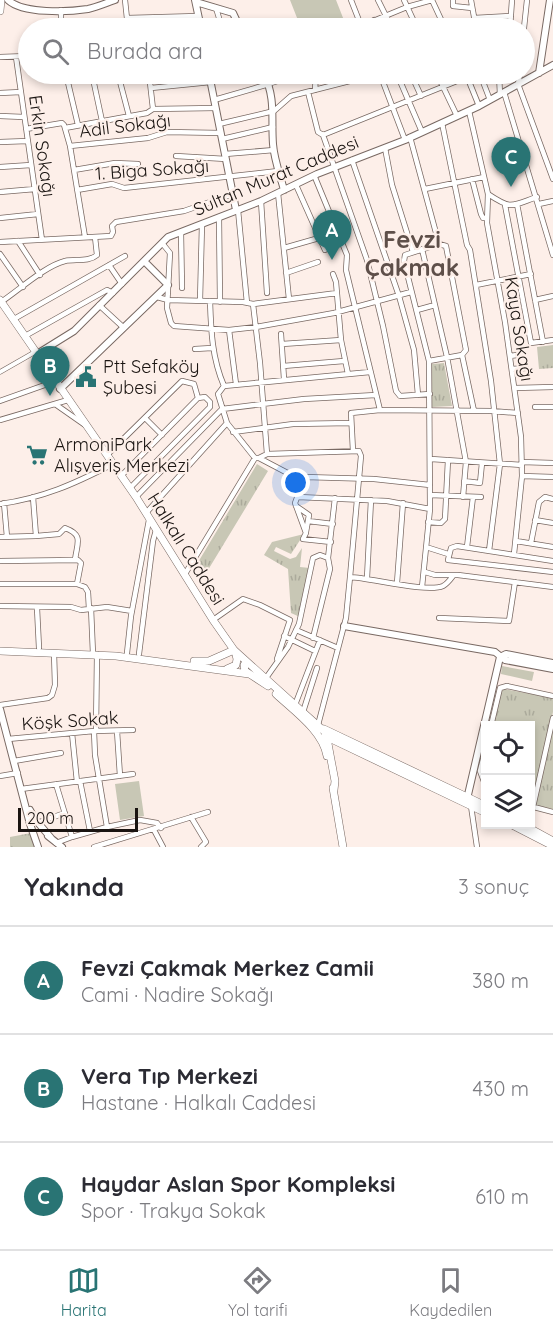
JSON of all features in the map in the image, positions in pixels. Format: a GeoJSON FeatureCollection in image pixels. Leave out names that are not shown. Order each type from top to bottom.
{"type":"FeatureCollection","features":[{"type":"Feature","properties":{"kind":"main road"},"geometry":{"type":"LineString","coordinates":[[0,11],[1,0]]}},
{"type":"Feature","properties":{"kind":"main road","name":"Halkalı Caddesi"},"geometry":{"type":"LineString","coordinates":[[1,301],[130,488],[234,650],[319,729],[334,790],[343,847]]}},
{"type":"Feature","properties":{"kind":"main road"},"geometry":{"type":"LineString","coordinates":[[0,651],[39,648],[95,653],[249,674]]}},
{"type":"Feature","properties":{"kind":"main road"},"geometry":{"type":"LineString","coordinates":[[0,651],[127,653],[198,662],[209,661],[234,650],[236,665],[224,670]]}},
{"type":"Feature","properties":{"kind":"main road"},"geometry":{"type":"LineString","coordinates":[[248,663],[243,667],[249,674]]}},
{"type":"Feature","properties":{"kind":"main road","name":"Halkalı Caddesi"},"geometry":{"type":"LineString","coordinates":[[249,674],[268,685],[331,738],[334,790]]}},
{"type":"Feature","properties":{"kind":"main road"},"geometry":{"type":"LineString","coordinates":[[319,729],[481,810]]}},
{"type":"Feature","properties":{"kind":"main road"},"geometry":{"type":"LineString","coordinates":[[331,738],[471,803],[481,805]]}},
{"type":"Feature","properties":{"kind":"main road"},"geometry":{"type":"LineString","coordinates":[[471,803],[481,799]]}},
{"type":"Feature","properties":{"kind":"main road"},"geometry":{"type":"LineString","coordinates":[[518,829],[553,846]]}},
{"type":"Feature","properties":{"kind":"main road"},"geometry":{"type":"LineString","coordinates":[[530,829],[553,841]]}},
{"type":"Feature","properties":{"kind":"street"},"geometry":{"type":"LineString","coordinates":[[9,0],[16,6],[28,9],[89,8],[115,0]]}},
{"type":"Feature","properties":{"kind":"street"},"geometry":{"type":"LineString","coordinates":[[124,0],[127,18],[198,16],[196,1],[233,13],[235,18]]}},
{"type":"Feature","properties":{"kind":"street"},"geometry":{"type":"LineString","coordinates":[[351,0],[358,18]]}},
{"type":"Feature","properties":{"kind":"street"},"geometry":{"type":"LineString","coordinates":[[378,0],[387,18]]}},
{"type":"Feature","properties":{"kind":"street"},"geometry":{"type":"LineString","coordinates":[[404,0],[412,18]]}},
{"type":"Feature","properties":{"kind":"street"},"geometry":{"type":"LineString","coordinates":[[379,18],[432,0],[440,18]]}},
{"type":"Feature","properties":{"kind":"street"},"geometry":{"type":"LineString","coordinates":[[453,0],[453,6],[472,8]]}},
{"type":"Feature","properties":{"kind":"street"},"geometry":{"type":"LineString","coordinates":[[471,0],[474,18],[511,16],[512,0]]}},
{"type":"Feature","properties":{"kind":"street"},"geometry":{"type":"LineString","coordinates":[[525,18],[527,0]]}},
{"type":"Feature","properties":{"kind":"street"},"geometry":{"type":"LineString","coordinates":[[539,73],[549,0]]}},
{"type":"Feature","properties":{"kind":"street"},"geometry":{"type":"LineString","coordinates":[[215,6],[219,18]]}},
{"type":"Feature","properties":{"kind":"street"},"geometry":{"type":"LineString","coordinates":[[60,9],[60,18]]}},
{"type":"Feature","properties":{"kind":"street"},"geometry":{"type":"LineString","coordinates":[[0,57],[16,57]]}},
{"type":"Feature","properties":{"kind":"street","name":"Erkin Sokağı"},"geometry":{"type":"LineString","coordinates":[[16,57],[18,71]]}},
{"type":"Feature","properties":{"kind":"street","name":"Sultan Murat Caddesi"},"geometry":{"type":"LineString","coordinates":[[535,75],[552,68]]}},
{"type":"Feature","properties":{"kind":"street","name":"Erkin Sokağı"},"geometry":{"type":"LineString","coordinates":[[20,84],[42,240]]}},
{"type":"Feature","properties":{"kind":"street"},"geometry":{"type":"LineString","coordinates":[[68,84],[78,125]]}},
{"type":"Feature","properties":{"kind":"street"},"geometry":{"type":"LineString","coordinates":[[94,84],[102,121]]}},
{"type":"Feature","properties":{"kind":"street"},"geometry":{"type":"LineString","coordinates":[[121,84],[129,116]]}},
{"type":"Feature","properties":{"kind":"street"},"geometry":{"type":"LineString","coordinates":[[150,84],[153,110]]}},
{"type":"Feature","properties":{"kind":"street"},"geometry":{"type":"LineString","coordinates":[[151,88],[190,84]]}},
{"type":"Feature","properties":{"kind":"street"},"geometry":{"type":"LineString","coordinates":[[210,84],[237,210],[247,303]]}},
{"type":"Feature","properties":{"kind":"street"},"geometry":{"type":"LineString","coordinates":[[214,100],[269,84],[274,111],[274,150],[281,191],[289,299]]}},
{"type":"Feature","properties":{"kind":"street"},"geometry":{"type":"LineString","coordinates":[[315,84],[315,90]]}},
{"type":"Feature","properties":{"kind":"street"},"geometry":{"type":"LineString","coordinates":[[219,124],[274,111],[291,96],[339,84]]}},
{"type":"Feature","properties":{"kind":"street"},"geometry":{"type":"LineString","coordinates":[[382,84],[408,139],[425,189],[439,244]]}},
{"type":"Feature","properties":{"kind":"street"},"geometry":{"type":"LineString","coordinates":[[401,84],[422,132]]}},
{"type":"Feature","properties":{"kind":"street"},"geometry":{"type":"LineString","coordinates":[[416,84],[421,96]]}},
{"type":"Feature","properties":{"kind":"street"},"geometry":{"type":"LineString","coordinates":[[442,84],[457,116]]}},
{"type":"Feature","properties":{"kind":"street"},"geometry":{"type":"LineString","coordinates":[[323,135],[449,84]]}},
{"type":"Feature","properties":{"kind":"street"},"geometry":{"type":"LineString","coordinates":[[470,84],[479,106]]}},
{"type":"Feature","properties":{"kind":"street"},"geometry":{"type":"LineString","coordinates":[[484,84],[490,100]]}},
{"type":"Feature","properties":{"kind":"street"},"geometry":{"type":"LineString","coordinates":[[501,84],[553,255]]}},
{"type":"Feature","properties":{"kind":"street"},"geometry":{"type":"LineString","coordinates":[[518,84],[553,179]]}},
{"type":"Feature","properties":{"kind":"street","name":"Sultan Murat Caddesi"},"geometry":{"type":"LineString","coordinates":[[36,353],[74,331],[168,237],[261,201],[314,175],[408,139],[479,106],[518,84]]}},
{"type":"Feature","properties":{"kind":"street"},"geometry":{"type":"LineString","coordinates":[[0,93],[21,92]]}},
{"type":"Feature","properties":{"kind":"street"},"geometry":{"type":"LineString","coordinates":[[308,92],[318,132],[323,135],[357,229],[378,302],[396,391],[400,396],[430,394]]}},
{"type":"Feature","properties":{"kind":"street"},"geometry":{"type":"LineString","coordinates":[[65,128],[153,110],[216,108]]}},
{"type":"Feature","properties":{"kind":"street","name":"Kaya Sokağı"},"geometry":{"type":"LineString","coordinates":[[469,111],[488,194],[487,218],[518,413],[522,476],[514,554]]}},
{"type":"Feature","properties":{"kind":"street"},"geometry":{"type":"LineString","coordinates":[[0,117],[24,117]]}},
{"type":"Feature","properties":{"kind":"street"},"geometry":{"type":"LineString","coordinates":[[26,129],[62,123],[65,128],[85,237]]}},
{"type":"Feature","properties":{"kind":"street"},"geometry":{"type":"LineString","coordinates":[[442,123],[476,285],[500,464],[489,551]]}},
{"type":"Feature","properties":{"kind":"street","name":"Adil Sokağı"},"geometry":{"type":"LineString","coordinates":[[70,146],[148,138],[167,132],[221,136],[273,127]]}},
{"type":"Feature","properties":{"kind":"street"},"geometry":{"type":"LineString","coordinates":[[0,142],[28,141]]}},
{"type":"Feature","properties":{"kind":"street"},"geometry":{"type":"LineString","coordinates":[[385,148],[412,252]]}},
{"type":"Feature","properties":{"kind":"street"},"geometry":{"type":"LineString","coordinates":[[176,156],[226,156],[274,150]]}},
{"type":"Feature","properties":{"kind":"street"},"geometry":{"type":"LineString","coordinates":[[352,160],[399,296],[414,351],[418,395]]}},
{"type":"Feature","properties":{"kind":"street"},"geometry":{"type":"LineString","coordinates":[[74,170],[115,163],[138,164]]}},
{"type":"Feature","properties":{"kind":"street"},"geometry":{"type":"LineString","coordinates":[[0,167],[31,165]]}},
{"type":"Feature","properties":{"kind":"street","name":"1. Biga Sokağı"},"geometry":{"type":"LineString","coordinates":[[77,190],[112,184],[124,188],[278,171]]}},
{"type":"Feature","properties":{"kind":"street"},"geometry":{"type":"LineString","coordinates":[[314,175],[348,255],[346,270],[380,410]]}},
{"type":"Feature","properties":{"kind":"street"},"geometry":{"type":"LineString","coordinates":[[425,189],[484,177]]}},
{"type":"Feature","properties":{"kind":"street"},"geometry":{"type":"LineString","coordinates":[[471,179],[480,214],[483,218],[487,218]]}},
{"type":"Feature","properties":{"kind":"street"},"geometry":{"type":"LineString","coordinates":[[296,185],[325,250]]}},
{"type":"Feature","properties":{"kind":"street"},"geometry":{"type":"LineString","coordinates":[[0,192],[35,189]]}},
{"type":"Feature","properties":{"kind":"street"},"geometry":{"type":"LineString","coordinates":[[0,242],[111,236],[112,226],[116,222],[184,211],[234,194]]}},
{"type":"Feature","properties":{"kind":"street"},"geometry":{"type":"LineString","coordinates":[[488,194],[505,205],[517,204],[537,197]]}},
{"type":"Feature","properties":{"kind":"street"},"geometry":{"type":"LineString","coordinates":[[261,201],[267,293]]}},
{"type":"Feature","properties":{"kind":"street"},"geometry":{"type":"LineString","coordinates":[[539,204],[553,201]]}},
{"type":"Feature","properties":{"kind":"street"},"geometry":{"type":"LineString","coordinates":[[517,204],[543,342]]}},
{"type":"Feature","properties":{"kind":"street"},"geometry":{"type":"LineString","coordinates":[[505,205],[531,343],[553,340]]}},
{"type":"Feature","properties":{"kind":"street"},"geometry":{"type":"LineString","coordinates":[[0,218],[38,214]]}},
{"type":"Feature","properties":{"kind":"street"},"geometry":{"type":"LineString","coordinates":[[219,217],[220,302]]}},
{"type":"Feature","properties":{"kind":"street"},"geometry":{"type":"LineString","coordinates":[[200,301],[202,224]]}},
{"type":"Feature","properties":{"kind":"street"},"geometry":{"type":"LineString","coordinates":[[181,231],[182,288]]}},
{"type":"Feature","properties":{"kind":"street"},"geometry":{"type":"LineString","coordinates":[[1,301],[64,261],[93,258],[97,255],[95,237]]}},
{"type":"Feature","properties":{"kind":"street"},"geometry":{"type":"LineString","coordinates":[[284,248],[319,238]]}},
{"type":"Feature","properties":{"kind":"street"},"geometry":{"type":"LineString","coordinates":[[18,241],[40,275]]}},
{"type":"Feature","properties":{"kind":"street"},"geometry":{"type":"LineString","coordinates":[[162,243],[170,253],[167,308],[173,325],[229,330],[256,327],[357,308],[411,292]]}},
{"type":"Feature","properties":{"kind":"street"},"geometry":{"type":"LineString","coordinates":[[422,587],[430,509],[429,362],[404,261],[405,255],[439,244],[446,246],[466,350],[462,355],[429,362]]}},
{"type":"Feature","properties":{"kind":"street"},"geometry":{"type":"LineString","coordinates":[[422,249],[447,357],[466,462],[463,497]]}},
{"type":"Feature","properties":{"kind":"street"},"geometry":{"type":"LineString","coordinates":[[0,254],[23,287]]}},
{"type":"Feature","properties":{"kind":"street"},"geometry":{"type":"LineString","coordinates":[[14,320],[125,256]]}},
{"type":"Feature","properties":{"kind":"street"},"geometry":{"type":"LineString","coordinates":[[144,261],[168,285]]}},
{"type":"Feature","properties":{"kind":"street"},"geometry":{"type":"LineString","coordinates":[[286,273],[318,262]]}},
{"type":"Feature","properties":{"kind":"street"},"geometry":{"type":"LineString","coordinates":[[109,265],[122,284]]}},
{"type":"Feature","properties":{"kind":"street"},"geometry":{"type":"LineString","coordinates":[[333,274],[344,361],[348,374]]}},
{"type":"Feature","properties":{"kind":"street"},"geometry":{"type":"LineString","coordinates":[[476,285],[531,274]]}},
{"type":"Feature","properties":{"kind":"street"},"geometry":{"type":"LineString","coordinates":[[60,388],[168,285]]}},
{"type":"Feature","properties":{"kind":"street"},"geometry":{"type":"LineString","coordinates":[[25,336],[107,290],[113,293]]}},
{"type":"Feature","properties":{"kind":"street"},"geometry":{"type":"LineString","coordinates":[[157,297],[168,300],[253,304],[337,293]]}},
{"type":"Feature","properties":{"kind":"street"},"geometry":{"type":"LineString","coordinates":[[535,300],[553,296]]}},
{"type":"Feature","properties":{"kind":"street"},"geometry":{"type":"LineString","coordinates":[[210,302],[212,348],[224,386]]}},
{"type":"Feature","properties":{"kind":"street"},"geometry":{"type":"LineString","coordinates":[[253,304],[262,381],[267,454]]}},
{"type":"Feature","properties":{"kind":"street"},"geometry":{"type":"LineString","coordinates":[[99,305],[123,328]]}},
{"type":"Feature","properties":{"kind":"street"},"geometry":{"type":"LineString","coordinates":[[417,310],[435,305]]}},
{"type":"Feature","properties":{"kind":"street"},"geometry":{"type":"LineString","coordinates":[[229,330],[236,384]]}},
{"type":"Feature","properties":{"kind":"street"},"geometry":{"type":"LineString","coordinates":[[281,334],[284,379]]}},
{"type":"Feature","properties":{"kind":"street"},"geometry":{"type":"LineString","coordinates":[[282,344],[341,340]]}},
{"type":"Feature","properties":{"kind":"street"},"geometry":{"type":"LineString","coordinates":[[195,349],[212,348]]}},
{"type":"Feature","properties":{"kind":"street"},"geometry":{"type":"LineString","coordinates":[[0,372],[36,353]]}},
{"type":"Feature","properties":{"kind":"street"},"geometry":{"type":"LineString","coordinates":[[510,356],[524,354]]}},
{"type":"Feature","properties":{"kind":"street"},"geometry":{"type":"LineString","coordinates":[[462,355],[474,411]]}},
{"type":"Feature","properties":{"kind":"street"},"geometry":{"type":"LineString","coordinates":[[283,366],[344,361]]}},
{"type":"Feature","properties":{"kind":"street"},"geometry":{"type":"LineString","coordinates":[[512,369],[526,368]]}},
{"type":"Feature","properties":{"kind":"street"},"geometry":{"type":"LineString","coordinates":[[370,372],[236,384],[224,386],[218,394],[226,423],[257,458],[299,479],[305,477],[358,479],[430,485]]}},
{"type":"Feature","properties":{"kind":"street"},"geometry":{"type":"LineString","coordinates":[[0,401],[56,381]]}},
{"type":"Feature","properties":{"kind":"street"},"geometry":{"type":"LineString","coordinates":[[106,455],[182,381],[194,384],[198,398]]}},
{"type":"Feature","properties":{"kind":"street"},"geometry":{"type":"LineString","coordinates":[[515,388],[553,387]]}},
{"type":"Feature","properties":{"kind":"street"},"geometry":{"type":"LineString","coordinates":[[136,497],[222,409],[304,399],[376,395]]}},
{"type":"Feature","properties":{"kind":"street"},"geometry":{"type":"LineString","coordinates":[[121,476],[198,398],[205,397],[210,402],[210,407],[130,488]]}},
{"type":"Feature","properties":{"kind":"street"},"geometry":{"type":"LineString","coordinates":[[0,420],[68,400]]}},
{"type":"Feature","properties":{"kind":"street"},"geometry":{"type":"LineString","coordinates":[[55,404],[87,427]]}},
{"type":"Feature","properties":{"kind":"street"},"geometry":{"type":"LineString","coordinates":[[535,407],[553,407]]}},
{"type":"Feature","properties":{"kind":"street"},"geometry":{"type":"LineString","coordinates":[[353,451],[351,414],[380,410],[518,413]]}},
{"type":"Feature","properties":{"kind":"street"},"geometry":{"type":"LineString","coordinates":[[145,418],[162,435]]}},
{"type":"Feature","properties":{"kind":"street"},"geometry":{"type":"LineString","coordinates":[[127,653],[148,516],[226,423]]}},
{"type":"Feature","properties":{"kind":"street"},"geometry":{"type":"LineString","coordinates":[[233,432],[312,423],[351,423]]}},
{"type":"Feature","properties":{"kind":"street"},"geometry":{"type":"LineString","coordinates":[[185,574],[257,458],[267,454],[359,451],[361,456],[344,626],[319,729]]}},
{"type":"Feature","properties":{"kind":"street"},"geometry":{"type":"LineString","coordinates":[[431,459],[500,464],[553,463]]}},
{"type":"Feature","properties":{"kind":"street"},"geometry":{"type":"LineString","coordinates":[[428,522],[441,523],[445,519],[448,460]]}},
{"type":"Feature","properties":{"kind":"street"},"geometry":{"type":"LineString","coordinates":[[464,481],[480,483],[482,463]]}},
{"type":"Feature","properties":{"kind":"street"},"geometry":{"type":"LineString","coordinates":[[7,537],[2,503],[55,491],[113,464]]}},
{"type":"Feature","properties":{"kind":"street"},"geometry":{"type":"LineString","coordinates":[[522,476],[553,477]]}},
{"type":"Feature","properties":{"kind":"street"},"geometry":{"type":"LineString","coordinates":[[299,479],[295,505],[306,532]]}},
{"type":"Feature","properties":{"kind":"street"},"geometry":{"type":"LineString","coordinates":[[430,495],[481,497]]}},
{"type":"Feature","properties":{"kind":"street"},"geometry":{"type":"LineString","coordinates":[[33,497],[36,536]]}},
{"type":"Feature","properties":{"kind":"street"},"geometry":{"type":"LineString","coordinates":[[298,497],[371,500],[403,503],[430,509]]}},
{"type":"Feature","properties":{"kind":"street"},"geometry":{"type":"LineString","coordinates":[[467,547],[473,497]]}},
{"type":"Feature","properties":{"kind":"street"},"geometry":{"type":"LineString","coordinates":[[531,543],[539,502],[544,497],[553,499]]}},
{"type":"Feature","properties":{"kind":"street"},"geometry":{"type":"LineString","coordinates":[[314,638],[329,575],[328,558],[335,498]]}},
{"type":"Feature","properties":{"kind":"street"},"geometry":{"type":"LineString","coordinates":[[367,578],[371,500]]}},
{"type":"Feature","properties":{"kind":"street"},"geometry":{"type":"LineString","coordinates":[[397,583],[403,503]]}},
{"type":"Feature","properties":{"kind":"street"},"geometry":{"type":"LineString","coordinates":[[295,505],[308,514],[303,539],[331,542]]}},
{"type":"Feature","properties":{"kind":"street"},"geometry":{"type":"LineString","coordinates":[[535,520],[553,523]]}},
{"type":"Feature","properties":{"kind":"street"},"geometry":{"type":"LineString","coordinates":[[308,521],[333,524]]}},
{"type":"Feature","properties":{"kind":"street"},"geometry":{"type":"LineString","coordinates":[[0,537],[59,534],[65,528],[75,531],[78,537],[75,560]]}},
{"type":"Feature","properties":{"kind":"street"},"geometry":{"type":"LineString","coordinates":[[139,654],[151,552],[156,530]]}},
{"type":"Feature","properties":{"kind":"street"},"geometry":{"type":"LineString","coordinates":[[516,541],[553,547]]}},
{"type":"Feature","properties":{"kind":"street"},"geometry":{"type":"LineString","coordinates":[[553,561],[457,546],[451,548],[448,554],[448,560],[452,561],[553,572]]}},
{"type":"Feature","properties":{"kind":"street"},"geometry":{"type":"LineString","coordinates":[[426,547],[448,554]]}},
{"type":"Feature","properties":{"kind":"street"},"geometry":{"type":"LineString","coordinates":[[266,678],[292,639],[299,624],[313,558],[320,555],[328,558]]}},
{"type":"Feature","properties":{"kind":"street"},"geometry":{"type":"LineString","coordinates":[[0,561],[78,560],[81,563],[77,584]]}},
{"type":"Feature","properties":{"kind":"street"},"geometry":{"type":"LineString","coordinates":[[425,572],[553,587]]}},
{"type":"Feature","properties":{"kind":"street"},"geometry":{"type":"LineString","coordinates":[[350,577],[422,587],[443,586],[453,576]]}},
{"type":"Feature","properties":{"kind":"street"},"geometry":{"type":"LineString","coordinates":[[439,618],[509,621],[515,582]]}},
{"type":"Feature","properties":{"kind":"street"},"geometry":{"type":"LineString","coordinates":[[0,584],[77,584],[85,587],[88,592],[95,653],[95,731],[98,779],[107,826]]}},
{"type":"Feature","properties":{"kind":"street"},"geometry":{"type":"LineString","coordinates":[[213,620],[243,599],[299,624]]}},
{"type":"Feature","properties":{"kind":"street"},"geometry":{"type":"LineString","coordinates":[[0,606],[90,609],[107,607],[132,611]]}},
{"type":"Feature","properties":{"kind":"street"},"geometry":{"type":"LineString","coordinates":[[37,608],[39,648]]}},
{"type":"Feature","properties":{"kind":"street"},"geometry":{"type":"LineString","coordinates":[[276,665],[290,620]]}},
{"type":"Feature","properties":{"kind":"street"},"geometry":{"type":"LineString","coordinates":[[344,626],[495,652],[505,660],[553,669]]}},
{"type":"Feature","properties":{"kind":"street"},"geometry":{"type":"LineString","coordinates":[[296,630],[338,648]]}},
{"type":"Feature","properties":{"kind":"street"},"geometry":{"type":"LineString","coordinates":[[284,636],[315,651]]}},
{"type":"Feature","properties":{"kind":"street"},"geometry":{"type":"LineString","coordinates":[[295,705],[320,640]]}},
{"type":"Feature","properties":{"kind":"street"},"geometry":{"type":"LineString","coordinates":[[38,847],[8,739],[3,730],[0,707],[48,698],[52,695],[55,685],[54,653]]}},
{"type":"Feature","properties":{"kind":"street"},"geometry":{"type":"LineString","coordinates":[[500,657],[506,654],[553,663]]}},
{"type":"Feature","properties":{"kind":"street"},"geometry":{"type":"LineString","coordinates":[[477,847],[471,803],[500,657]]}},
{"type":"Feature","properties":{"kind":"street"},"geometry":{"type":"LineString","coordinates":[[303,712],[317,668]]}},
{"type":"Feature","properties":{"kind":"street"},"geometry":{"type":"LineString","coordinates":[[492,721],[501,688],[507,686],[553,696]]}},
{"type":"Feature","properties":{"kind":"street"},"geometry":{"type":"LineString","coordinates":[[535,794],[553,717]]}},
{"type":"Feature","properties":{"kind":"street","name":"Köşk Sokak"},"geometry":{"type":"LineString","coordinates":[[8,739],[133,730]]}},
{"type":"Feature","properties":{"kind":"street"},"geometry":{"type":"LineString","coordinates":[[117,731],[120,776]]}},
{"type":"Feature","properties":{"kind":"street"},"geometry":{"type":"LineString","coordinates":[[72,733],[90,831]]}},
{"type":"Feature","properties":{"kind":"street"},"geometry":{"type":"LineString","coordinates":[[14,761],[61,753]]}},
{"type":"Feature","properties":{"kind":"street"},"geometry":{"type":"LineString","coordinates":[[0,776],[18,773]]}},
{"type":"Feature","properties":{"kind":"street"},"geometry":{"type":"LineString","coordinates":[[21,789],[133,774]]}},
{"type":"Feature","properties":{"kind":"street"},"geometry":{"type":"LineString","coordinates":[[57,784],[72,837]]}},
{"type":"Feature","properties":{"kind":"street"},"geometry":{"type":"LineString","coordinates":[[21,789],[33,818],[56,842]]}},
{"type":"Feature","properties":{"kind":"street"},"geometry":{"type":"LineString","coordinates":[[535,808],[553,812]]}},
{"type":"Feature","properties":{"kind":"street"},"geometry":{"type":"LineString","coordinates":[[94,847],[208,812]]}},
{"type":"Feature","properties":{"kind":"street"},"geometry":{"type":"LineString","coordinates":[[39,824],[65,813]]}},
{"type":"Feature","properties":{"kind":"street"},"geometry":{"type":"LineString","coordinates":[[190,816],[206,842],[201,847]]}},
{"type":"Feature","properties":{"kind":"street"},"geometry":{"type":"LineString","coordinates":[[56,842],[107,826],[140,820],[157,823],[161,828]]}},
{"type":"Feature","properties":{"kind":"street"},"geometry":{"type":"LineString","coordinates":[[30,824],[56,842]]}},
{"type":"Feature","properties":{"kind":"street"},"geometry":{"type":"LineString","coordinates":[[154,830],[163,847]]}},
{"type":"Feature","properties":{"kind":"green space"},"geometry":{"type":"Polygon","coordinates":[[[290,0],[336,0],[343,18],[297,18],[290,0]]]}},
{"type":"Feature","properties":{"kind":"green space"},"geometry":{"type":"Polygon","coordinates":[[[553,345],[553,368],[539,369],[537,347],[553,345]]]}},
{"type":"Feature","properties":{"kind":"green space"},"geometry":{"type":"Polygon","coordinates":[[[444,363],[452,406],[432,407],[432,364],[444,363]]]}},
{"type":"Feature","properties":{"kind":"green space"},"geometry":{"type":"Polygon","coordinates":[[[257,464],[268,471],[208,570],[197,564],[257,464]]]}},
{"type":"Feature","properties":{"kind":"green space"},"geometry":{"type":"Polygon","coordinates":[[[304,534],[291,554],[276,547],[274,551],[290,559],[296,557],[302,548],[300,567],[310,568],[300,617],[291,613],[288,569],[264,555],[272,542],[304,534]]]}},
{"type":"Feature","properties":{"kind":"green space"},"geometry":{"type":"Polygon","coordinates":[[[502,666],[534,672],[532,681],[501,674],[502,666]]]}},
{"type":"Feature","properties":{"kind":"green space"},"geometry":{"type":"Polygon","coordinates":[[[504,689],[553,698],[553,712],[535,791],[535,721],[494,721],[501,691],[504,689]]]}},
{"type":"Feature","properties":{"kind":"green space"},"geometry":{"type":"Polygon","coordinates":[[[553,723],[553,809],[535,805],[553,723]]]}},
{"type":"Feature","properties":{"kind":"green space"},"geometry":{"type":"Polygon","coordinates":[[[139,781],[144,816],[120,820],[115,784],[139,781]]]}},
{"type":"Feature","properties":{"kind":"green space"},"geometry":{"type":"Polygon","coordinates":[[[31,833],[34,847],[10,847],[10,837],[31,833]]]}},
{"type":"Feature","properties":{"kind":"place","name":"Haydar Aslan Spor Kompleksi"},"geometry":{"type":"Point","coordinates":[511,187]}},
{"type":"Feature","properties":{"kind":"place","name":"Fevzi Çakmak Merkez Camii"},"geometry":{"type":"Point","coordinates":[332,260]}},
{"type":"Feature","properties":{"kind":"place","name":"Ptt Sefaköy Şubesi"},"geometry":{"type":"Point","coordinates":[86,377]}},
{"type":"Feature","properties":{"kind":"place","name":"Vera Tıp Merkezi"},"geometry":{"type":"Point","coordinates":[50,396]}},
{"type":"Feature","properties":{"kind":"place","name":"ArmoniPark Alışveriş Merkezi"},"geometry":{"type":"Point","coordinates":[37,455]}},
{"type":"Feature","properties":{"kind":"district","name":"Fevzi Çakmak"},"geometry":{"type":"Point","coordinates":[412,254]}}]}
